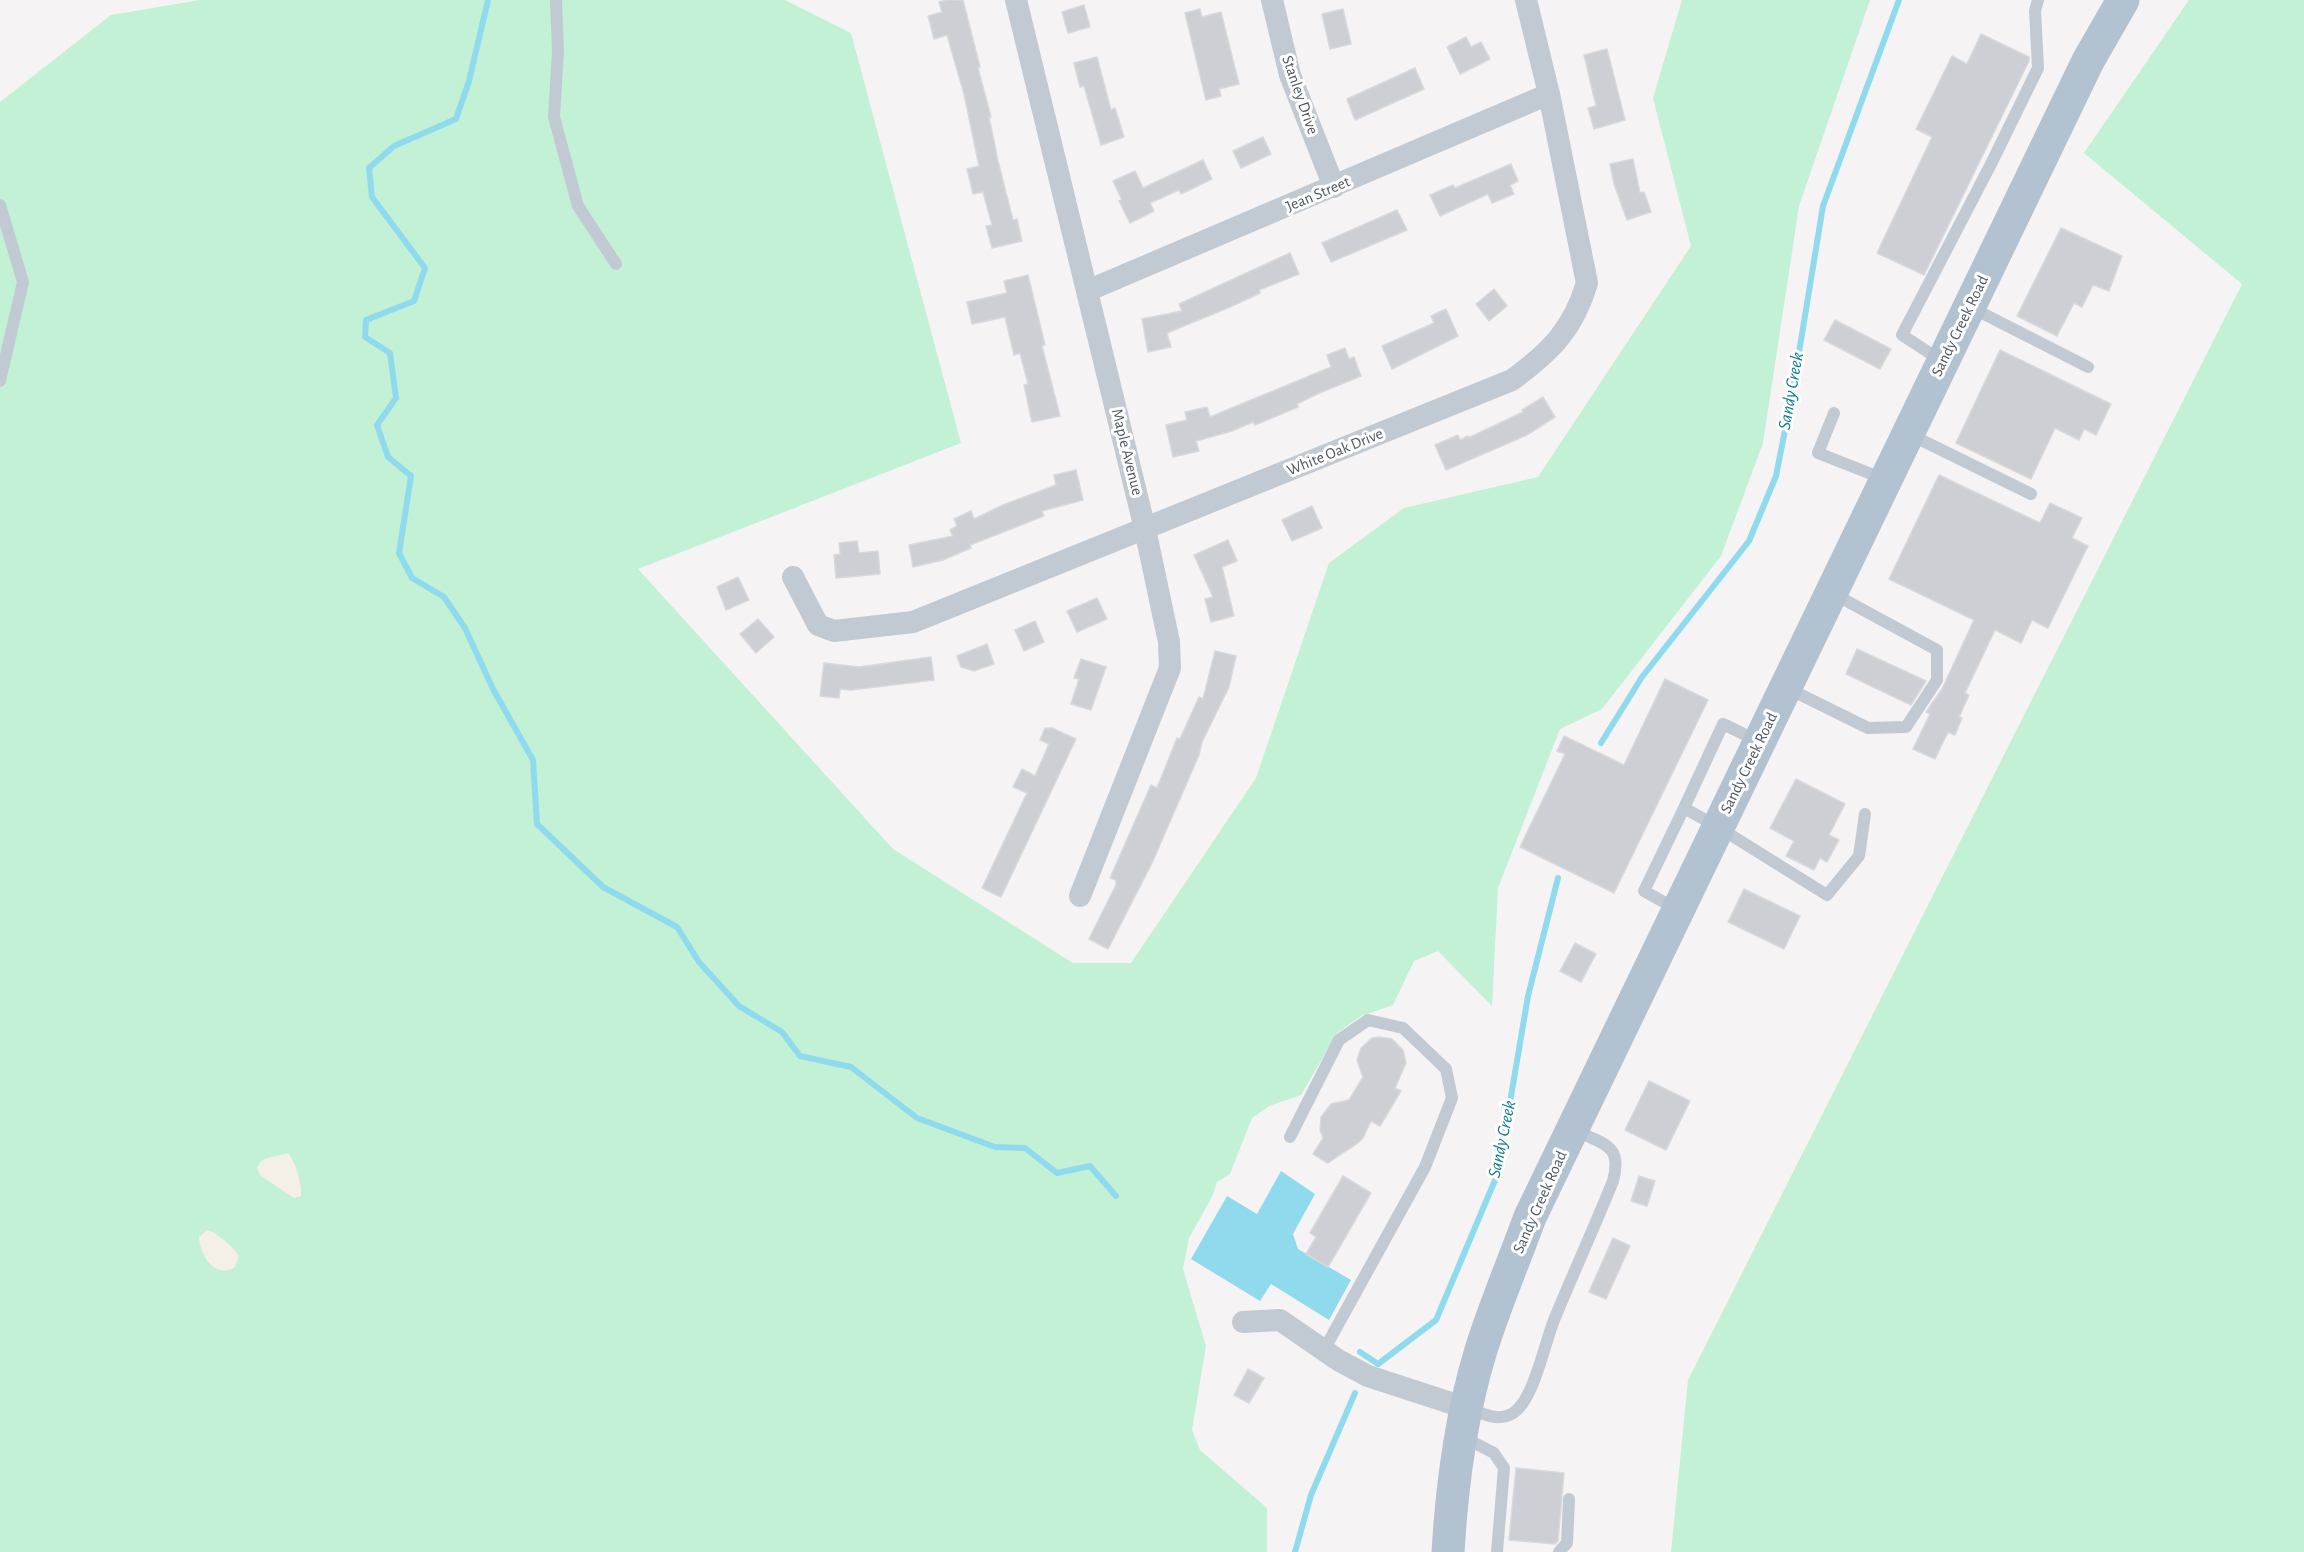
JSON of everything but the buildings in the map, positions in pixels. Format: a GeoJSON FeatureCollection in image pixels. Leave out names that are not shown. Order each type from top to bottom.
{"type":"FeatureCollection","features":[{"type":"Feature","properties":{"kind":"main road","name":"Sandy Creek Road"},"geometry":{"type":"LineString","coordinates":[[1448,1552],[1451,1502],[1464,1422],[1481,1349],[1530,1217],[2088,60],[2123,0]]}},
{"type":"Feature","properties":{"kind":"street","name":"Maple Avenue"},"geometry":{"type":"LineString","coordinates":[[1016,0],[1145,529],[1169,642],[1170,668],[1080,896]]}},
{"type":"Feature","properties":{"kind":"street","name":"Stanley Drive"},"geometry":{"type":"LineString","coordinates":[[1272,0],[1290,75],[1334,187]]}},
{"type":"Feature","properties":{"kind":"street","name":"White Oak Drive"},"geometry":{"type":"LineString","coordinates":[[793,576],[818,625],[834,631],[913,622],[1512,380],[1542,357],[1563,333],[1580,306],[1587,283],[1549,94],[1526,0]]}},
{"type":"Feature","properties":{"kind":"street","name":"Jean Street"},"geometry":{"type":"LineString","coordinates":[[1087,291],[1549,94]]}},
{"type":"Feature","properties":{"kind":"street"},"geometry":{"type":"LineString","coordinates":[[1243,1322],[1280,1320],[1368,1376],[1464,1422]]}},
{"type":"Feature","properties":{"kind":"lane"},"geometry":{"type":"LineString","coordinates":[[556,0],[558,51],[554,117],[578,206],[616,264]]}},
{"type":"Feature","properties":{"kind":"lane"},"geometry":{"type":"LineString","coordinates":[[1942,362],[1902,335],[2038,68],[2035,11],[2038,0]]}},
{"type":"Feature","properties":{"kind":"lane"},"geometry":{"type":"LineString","coordinates":[[0,205],[23,282],[0,381]]}},
{"type":"Feature","properties":{"kind":"lane"},"geometry":{"type":"LineString","coordinates":[[1969,307],[2088,367]]}},
{"type":"Feature","properties":{"kind":"lane"},"geometry":{"type":"LineString","coordinates":[[1834,413],[1818,453],[1886,480]]}},
{"type":"Feature","properties":{"kind":"lane"},"geometry":{"type":"LineString","coordinates":[[1908,434],[2031,494]]}},
{"type":"Feature","properties":{"kind":"lane"},"geometry":{"type":"LineString","coordinates":[[1785,687],[1868,728],[1906,727],[1936,680],[1937,650],[1831,593]]}},
{"type":"Feature","properties":{"kind":"lane"},"geometry":{"type":"LineString","coordinates":[[1678,910],[1644,891],[1723,724],[1759,742]]}},
{"type":"Feature","properties":{"kind":"lane"},"geometry":{"type":"LineString","coordinates":[[1684,808],[1827,895],[1859,856],[1866,814]]}},
{"type":"Feature","properties":{"kind":"lane"},"geometry":{"type":"LineString","coordinates":[[1290,1137],[1339,1040],[1368,1020],[1402,1028],[1446,1069],[1452,1098],[1425,1167],[1324,1350]]}},
{"type":"Feature","properties":{"kind":"lane"},"geometry":{"type":"LineString","coordinates":[[1464,1422],[1491,1417],[1502,1418],[1518,1410],[1527,1396],[1553,1322],[1613,1181],[1617,1166],[1616,1156],[1611,1149],[1572,1129]]}},
{"type":"Feature","properties":{"kind":"lane"},"geometry":{"type":"LineString","coordinates":[[1464,1422],[1494,1453],[1504,1468],[1497,1552]]}},
{"type":"Feature","properties":{"kind":"lane"},"geometry":{"type":"LineString","coordinates":[[1559,1552],[1567,1543],[1569,1500]]}},
{"type":"Feature","properties":{"kind":"green space"},"geometry":{"type":"Polygon","coordinates":[[[200,0],[785,0],[851,33],[961,443],[638,569],[893,849],[1073,963],[1131,963],[1256,778],[1329,563],[1404,508],[1538,477],[1691,246],[1653,98],[1682,0],[1870,0],[1799,206],[1763,443],[1721,556],[1602,709],[1560,729],[1498,888],[1492,1006],[1438,951],[1414,961],[1393,1005],[1361,1016],[1337,1033],[1301,1095],[1269,1106],[1252,1118],[1230,1174],[1217,1182],[1212,1197],[1189,1238],[1183,1269],[1206,1346],[1192,1430],[1200,1450],[1267,1508],[1267,1552],[0,1552],[0,102],[111,15],[200,0]]]}},
{"type":"Feature","properties":{"kind":"green space"},"geometry":{"type":"Polygon","coordinates":[[[2189,0],[2304,0],[2304,1552],[1671,1552],[1688,1380],[2242,284],[2084,153],[2189,0]]]}},
{"type":"Feature","properties":{"kind":"sand"},"geometry":{"type":"Polygon","coordinates":[[[288,1153],[296,1168],[301,1186],[301,1196],[294,1198],[261,1176],[257,1168],[261,1161],[288,1153]]]}},
{"type":"Feature","properties":{"kind":"sand"},"geometry":{"type":"Polygon","coordinates":[[[207,1230],[225,1241],[239,1256],[234,1268],[220,1270],[209,1263],[202,1251],[199,1237],[207,1230]]]}},
{"type":"Feature","properties":{"kind":"water"},"geometry":{"type":"Polygon","coordinates":[[[1281,1171],[1315,1194],[1293,1234],[1298,1249],[1351,1280],[1329,1320],[1271,1284],[1260,1301],[1191,1259],[1227,1196],[1257,1214],[1281,1171]]]}},
{"type":"Feature","properties":{"kind":"waterway"},"geometry":{"type":"LineString","coordinates":[[488,0],[469,81],[456,119],[394,146],[369,168],[372,197],[425,268],[414,301],[366,320],[365,337],[390,353],[396,398],[377,425],[388,457],[411,476],[399,553],[412,578],[444,597],[465,628],[493,689],[533,760],[537,824],[603,887],[677,927],[699,962],[739,1006],[782,1032],[800,1056],[851,1067],[917,1118],[995,1147],[1025,1148],[1057,1173],[1090,1166],[1116,1196]]}},
{"type":"Feature","properties":{"kind":"waterway","name":"Sandy Creek"},"geometry":{"type":"LineString","coordinates":[[1601,743],[1642,677],[1749,541],[1776,476],[1792,395],[1823,206],[1899,0]]}},
{"type":"Feature","properties":{"kind":"waterway","name":"Sandy Creek"},"geometry":{"type":"LineString","coordinates":[[1360,1352],[1378,1364],[1436,1320],[1498,1173],[1528,996],[1558,878]]}},
{"type":"Feature","properties":{"kind":"waterway","name":"Sandy Creek"},"geometry":{"type":"LineString","coordinates":[[1295,1552],[1311,1495],[1355,1393]]}}]}
